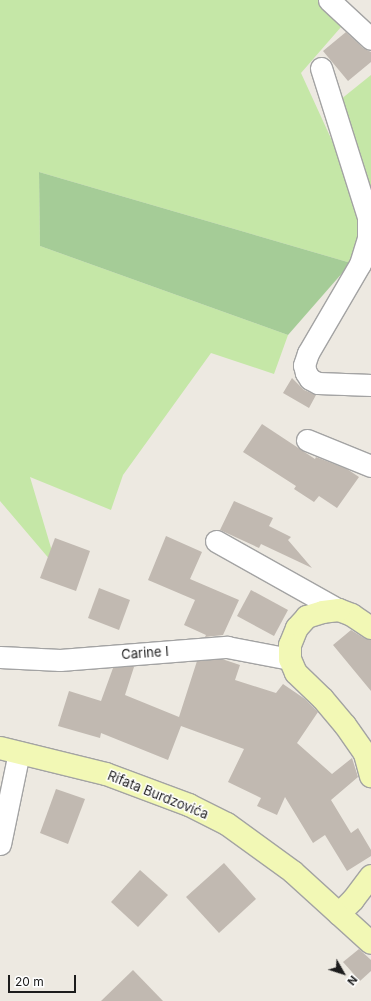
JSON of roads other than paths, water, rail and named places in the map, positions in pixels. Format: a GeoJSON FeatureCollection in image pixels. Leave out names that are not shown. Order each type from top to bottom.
{"type":"FeatureCollection","features":[{"type":"Feature","properties":{"kind":"street"},"geometry":{"type":"LineString","coordinates":[[329,0],[371,39]]}},
{"type":"Feature","properties":{"kind":"street"},"geometry":{"type":"LineString","coordinates":[[321,68],[370,217],[368,238],[360,264],[308,353],[304,364],[306,373],[310,379],[318,383],[371,385]]}},
{"type":"Feature","properties":{"kind":"street"},"geometry":{"type":"LineString","coordinates":[[307,440],[371,466]]}},
{"type":"Feature","properties":{"kind":"street"},"geometry":{"type":"LineString","coordinates":[[216,541],[339,610],[352,615],[371,628]]}},
{"type":"Feature","properties":{"kind":"street"},"geometry":{"type":"LineString","coordinates":[[339,610],[323,612],[307,617],[297,628],[290,645],[290,659],[296,672],[323,699],[349,730],[365,754],[371,776]]}},
{"type":"Feature","properties":{"kind":"street","name":"Carine I"},"geometry":{"type":"LineString","coordinates":[[0,657],[60,660],[227,647],[290,659]]}},
{"type":"Feature","properties":{"kind":"street"},"geometry":{"type":"LineString","coordinates":[[0,844],[10,750]]}},
{"type":"Feature","properties":{"kind":"street","name":"Rifata Burdzovića"},"geometry":{"type":"LineString","coordinates":[[10,750],[106,774],[195,808],[227,824],[293,872],[371,943]]}},
{"type":"Feature","properties":{"kind":"street"},"geometry":{"type":"LineString","coordinates":[[339,914],[353,900],[371,876]]}}]}
